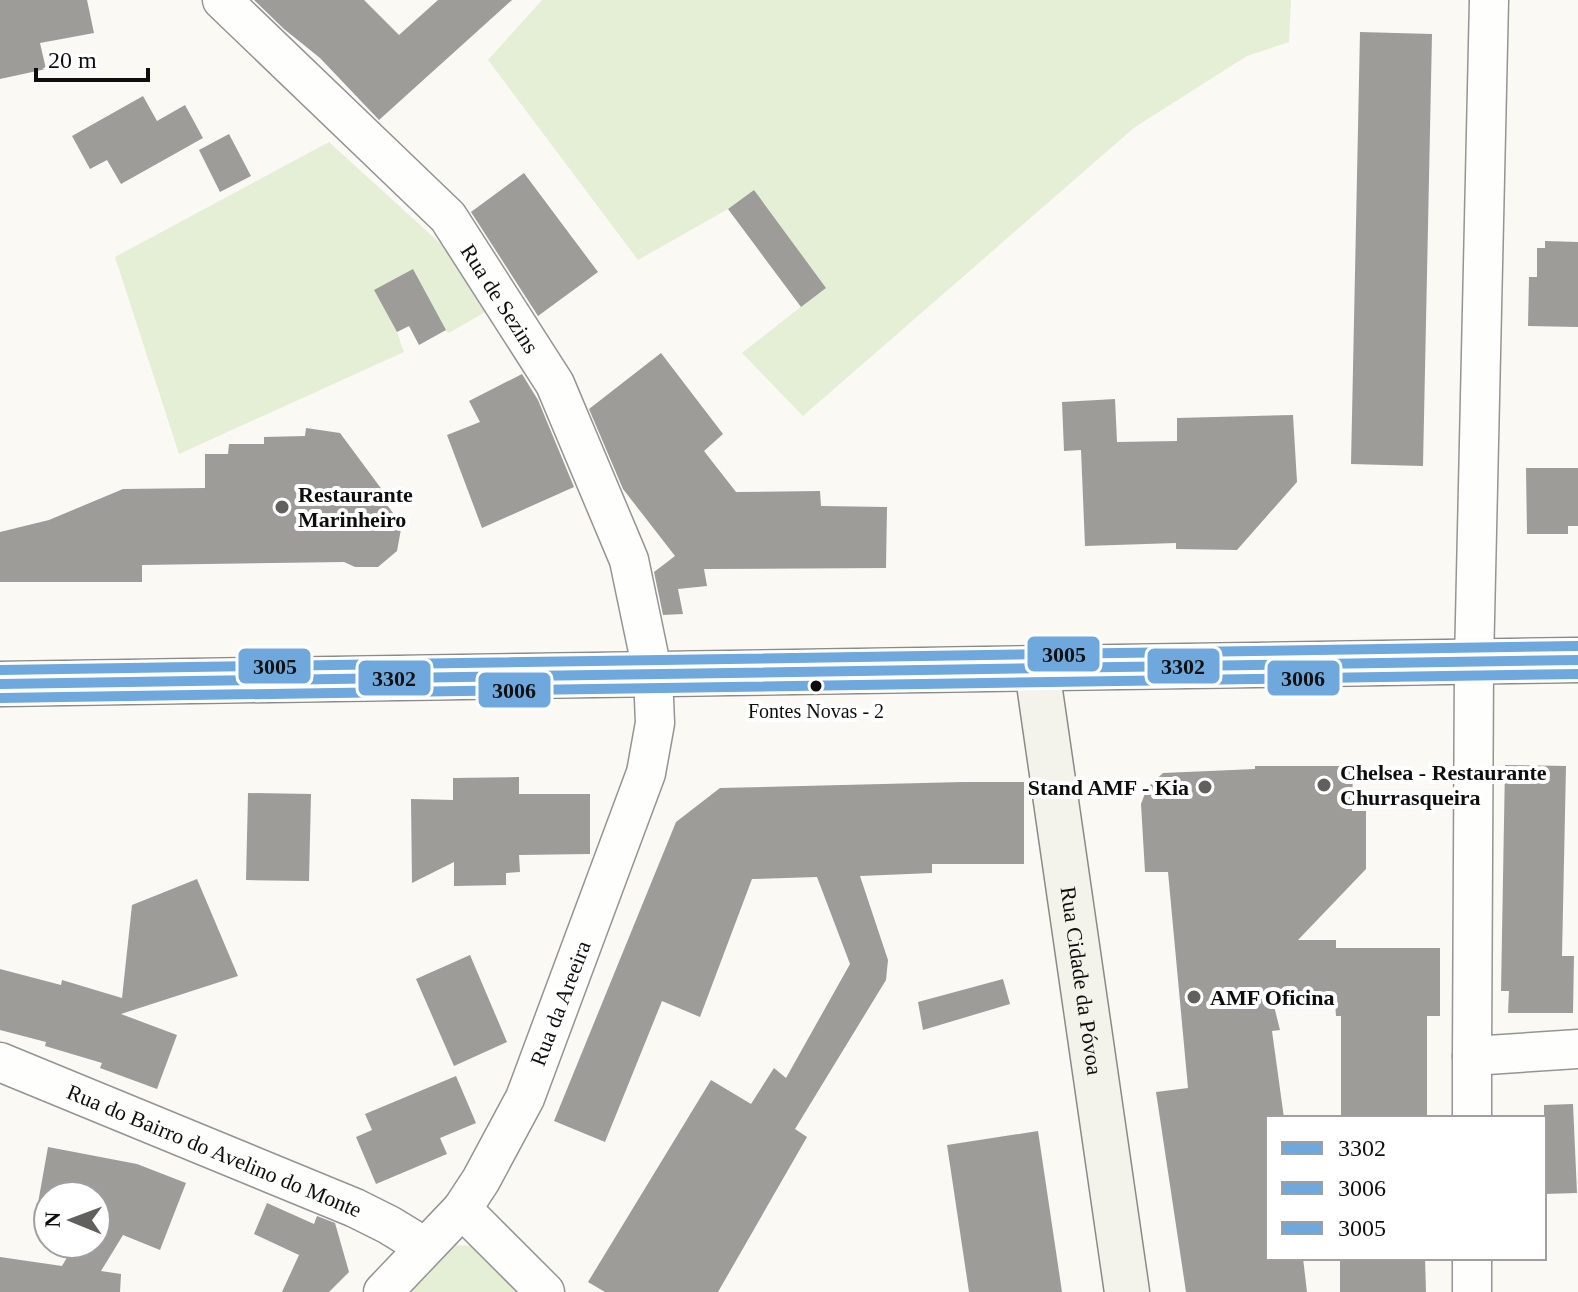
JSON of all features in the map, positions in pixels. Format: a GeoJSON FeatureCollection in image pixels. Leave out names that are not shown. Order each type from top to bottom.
{"type":"FeatureCollection","features":[{"type":"Feature","properties":{"kind":"main road"},"geometry":{"type":"LineString","coordinates":[[0,684],[1578,660]]}},
{"type":"Feature","properties":{"kind":"main road","name":"Rua Cidade da Póvoa"},"geometry":{"type":"LineString","coordinates":[[1037,670],[1127,1292]]}},
{"type":"Feature","properties":{"kind":"street","name":"Rua de Sezins"},"geometry":{"type":"LineString","coordinates":[[222,0],[448,217],[555,384],[629,560],[653,675]]}},
{"type":"Feature","properties":{"kind":"street"},"geometry":{"type":"LineString","coordinates":[[1472,1116],[1474,663],[1489,0]]}},
{"type":"Feature","properties":{"kind":"street","name":"Rua da Areeira"},"geometry":{"type":"LineString","coordinates":[[383,1292],[462,1209],[525,1098],[646,773],[655,723],[653,675]]}},
{"type":"Feature","properties":{"kind":"street"},"geometry":{"type":"LineString","coordinates":[[1472,1056],[1578,1049]]}},
{"type":"Feature","properties":{"kind":"street","name":"Rua do Bairro do Avelino do Monte"},"geometry":{"type":"LineString","coordinates":[[0,1062],[355,1208],[425,1247]]}},
{"type":"Feature","properties":{"kind":"street"},"geometry":{"type":"LineString","coordinates":[[462,1209],[545,1292]]}},
{"type":"Feature","properties":{"kind":"street"},"geometry":{"type":"LineString","coordinates":[[1472,1260],[1472,1292]]}},
{"type":"Feature","properties":{"kind":"green space"},"geometry":{"type":"Polygon","coordinates":[[[542,0],[1291,0],[1289,42],[1247,56],[1135,127],[803,416],[742,353],[825,288],[753,191],[728,209],[638,260],[488,60],[542,0]]]}},
{"type":"Feature","properties":{"kind":"green space"},"geometry":{"type":"Polygon","coordinates":[[[329,142],[442,245],[487,311],[449,333],[374,290],[397,332],[404,352],[179,454],[115,257],[329,142]]]}},
{"type":"Feature","properties":{"kind":"green space"},"geometry":{"type":"Polygon","coordinates":[[[448,1245],[478,1246],[525,1292],[405,1292],[448,1245]]]}},
{"type":"Feature","properties":{"kind":"building"},"geometry":{"type":"Polygon","coordinates":[[[0,0],[87,0],[94,33],[40,43],[46,69],[0,79],[0,0]]]}},
{"type":"Feature","properties":{"kind":"building"},"geometry":{"type":"Polygon","coordinates":[[[254,0],[364,0],[399,35],[438,0],[512,0],[379,120],[320,58],[254,0]]]}},
{"type":"Feature","properties":{"kind":"building"},"geometry":{"type":"Polygon","coordinates":[[[1360,32],[1432,34],[1423,466],[1351,464],[1360,32]]]}},
{"type":"Feature","properties":{"kind":"building"},"geometry":{"type":"Polygon","coordinates":[[[143,96],[157,121],[185,105],[203,138],[121,184],[107,160],[90,169],[72,136],[143,96]]]}},
{"type":"Feature","properties":{"kind":"building"},"geometry":{"type":"Polygon","coordinates":[[[229,134],[251,176],[220,192],[199,150],[229,134]]]}},
{"type":"Feature","properties":{"kind":"building"},"geometry":{"type":"Polygon","coordinates":[[[524,173],[598,272],[538,316],[471,212],[524,173]]]}},
{"type":"Feature","properties":{"kind":"building"},"geometry":{"type":"Polygon","coordinates":[[[754,190],[826,288],[801,307],[728,209],[754,190]]]}},
{"type":"Feature","properties":{"kind":"building"},"geometry":{"type":"Polygon","coordinates":[[[1545,241],[1578,242],[1578,327],[1528,326],[1529,277],[1537,277],[1537,248],[1545,248],[1545,241]]]}},
{"type":"Feature","properties":{"kind":"building"},"geometry":{"type":"Polygon","coordinates":[[[413,269],[446,330],[419,345],[409,326],[397,332],[374,290],[413,269]]]}},
{"type":"Feature","properties":{"kind":"building"},"geometry":{"type":"Polygon","coordinates":[[[661,353],[723,434],[704,451],[736,492],[820,491],[821,506],[887,507],[886,568],[704,569],[707,586],[678,589],[683,614],[663,615],[654,572],[675,556],[623,489],[589,409],[661,353]]]}},
{"type":"Feature","properties":{"kind":"building"},"geometry":{"type":"Polygon","coordinates":[[[522,374],[538,400],[574,487],[482,528],[447,435],[480,422],[469,401],[522,374]]]}},
{"type":"Feature","properties":{"kind":"building"},"geometry":{"type":"Polygon","coordinates":[[[1115,399],[1117,442],[1177,441],[1177,418],[1293,415],[1297,482],[1237,550],[1176,549],[1176,543],[1085,546],[1081,450],[1064,451],[1062,402],[1115,399]]]}},
{"type":"Feature","properties":{"kind":"building","name":"Restaurante Marinheiro"},"geometry":{"type":"Polygon","coordinates":[[[306,428],[340,433],[383,491],[380,496],[397,518],[401,529],[397,551],[378,567],[355,567],[344,562],[142,565],[142,582],[0,582],[0,532],[49,520],[123,489],[205,488],[205,454],[228,454],[229,444],[264,444],[264,437],[305,436],[306,428]]]}},
{"type":"Feature","properties":{"kind":"building"},"geometry":{"type":"Polygon","coordinates":[[[1526,468],[1578,468],[1578,526],[1568,526],[1568,534],[1527,534],[1526,468]]]}},
{"type":"Feature","properties":{"kind":"building"},"geometry":{"type":"Polygon","coordinates":[[[1505,765],[1566,766],[1562,956],[1574,956],[1573,1013],[1508,1013],[1509,991],[1501,991],[1505,765]]]}},
{"type":"Feature","properties":{"kind":"building"},"geometry":{"type":"Polygon","coordinates":[[[1255,766],[1353,766],[1352,811],[1366,811],[1366,869],[1298,940],[1336,940],[1336,948],[1440,948],[1440,1016],[1427,1016],[1427,1116],[1341,1116],[1341,1016],[1336,1016],[1335,1001],[1273,1002],[1280,1030],[1272,1031],[1284,1116],[1266,1116],[1266,1260],[1303,1260],[1307,1292],[1186,1292],[1156,1092],[1188,1088],[1168,872],[1145,872],[1141,804],[1147,788],[1163,773],[1255,769],[1255,766]]]}},
{"type":"Feature","properties":{"kind":"building"},"geometry":{"type":"Polygon","coordinates":[[[519,777],[519,794],[590,794],[590,854],[519,855],[520,872],[506,873],[506,885],[454,886],[454,862],[412,883],[411,799],[453,800],[453,778],[519,777]]]}},
{"type":"Feature","properties":{"kind":"building"},"geometry":{"type":"Polygon","coordinates":[[[1024,782],[1024,864],[932,864],[932,873],[860,876],[888,960],[886,980],[795,1129],[807,1137],[718,1292],[605,1292],[588,1282],[711,1080],[751,1104],[774,1068],[786,1078],[850,964],[817,877],[752,879],[700,1017],[662,1001],[605,1142],[554,1121],[676,822],[720,788],[1024,782]]]}},
{"type":"Feature","properties":{"kind":"building"},"geometry":{"type":"Polygon","coordinates":[[[248,793],[311,794],[309,881],[246,880],[248,793]]]}},
{"type":"Feature","properties":{"kind":"building"},"geometry":{"type":"Polygon","coordinates":[[[197,879],[238,976],[121,1014],[177,1035],[157,1089],[100,1068],[102,1063],[45,1046],[46,1042],[0,1030],[0,969],[61,985],[62,980],[122,998],[132,905],[197,879]]]}},
{"type":"Feature","properties":{"kind":"building"},"geometry":{"type":"Polygon","coordinates":[[[470,955],[507,1042],[454,1066],[416,979],[470,955]]]}},
{"type":"Feature","properties":{"kind":"building"},"geometry":{"type":"Polygon","coordinates":[[[1003,979],[1010,1004],[923,1030],[918,1002],[1003,979]]]}},
{"type":"Feature","properties":{"kind":"building"},"geometry":{"type":"Polygon","coordinates":[[[456,1076],[476,1123],[440,1138],[447,1154],[376,1184],[356,1137],[372,1130],[365,1114],[456,1076]]]}},
{"type":"Feature","properties":{"kind":"building"},"geometry":{"type":"Polygon","coordinates":[[[1573,1104],[1577,1193],[1546,1194],[1544,1105],[1573,1104]]]}},
{"type":"Feature","properties":{"kind":"building"},"geometry":{"type":"Polygon","coordinates":[[[1038,1131],[1062,1292],[969,1292],[947,1145],[1038,1131]]]}},
{"type":"Feature","properties":{"kind":"building"},"geometry":{"type":"Polygon","coordinates":[[[48,1147],[137,1164],[186,1183],[160,1250],[123,1235],[112,1253],[112,1180],[42,1180],[48,1147]]]}},
{"type":"Feature","properties":{"kind":"building"},"geometry":{"type":"Polygon","coordinates":[[[267,1203],[314,1224],[317,1216],[335,1223],[349,1272],[329,1292],[282,1292],[299,1255],[254,1234],[267,1203]]]}},
{"type":"Feature","properties":{"kind":"building"},"geometry":{"type":"Polygon","coordinates":[[[0,1257],[62,1266],[66,1260],[108,1260],[101,1271],[121,1274],[120,1292],[0,1292],[0,1257]]]}},
{"type":"Feature","properties":{"kind":"building"},"geometry":{"type":"Polygon","coordinates":[[[1340,1260],[1425,1260],[1426,1292],[1340,1292],[1340,1260]]]}},
{"type":"Feature","properties":{"kind":"transit line","name":"3005"},"geometry":{"type":"LineString","coordinates":[[0,670],[1578,646]]}},
{"type":"Feature","properties":{"kind":"transit line","name":"3302"},"geometry":{"type":"LineString","coordinates":[[0,684],[1578,660]]}},
{"type":"Feature","properties":{"kind":"transit line","name":"3006"},"geometry":{"type":"LineString","coordinates":[[0,698],[1578,674]]}},
{"type":"Feature","properties":{"kind":"place","name":"Restaurante Marinheiro"},"geometry":{"type":"Point","coordinates":[282,507]}},
{"type":"Feature","properties":{"kind":"place","name":"Fontes Novas - 2"},"geometry":{"type":"Point","coordinates":[816,686]}},
{"type":"Feature","properties":{"kind":"place","name":"Chelsea - Restaurante Churrasqueira"},"geometry":{"type":"Point","coordinates":[1324,785]}},
{"type":"Feature","properties":{"kind":"place","name":"Stand AMF - Kia"},"geometry":{"type":"Point","coordinates":[1205,787]}},
{"type":"Feature","properties":{"kind":"place","name":"AMF Oficina"},"geometry":{"type":"Point","coordinates":[1194,997]}}]}
